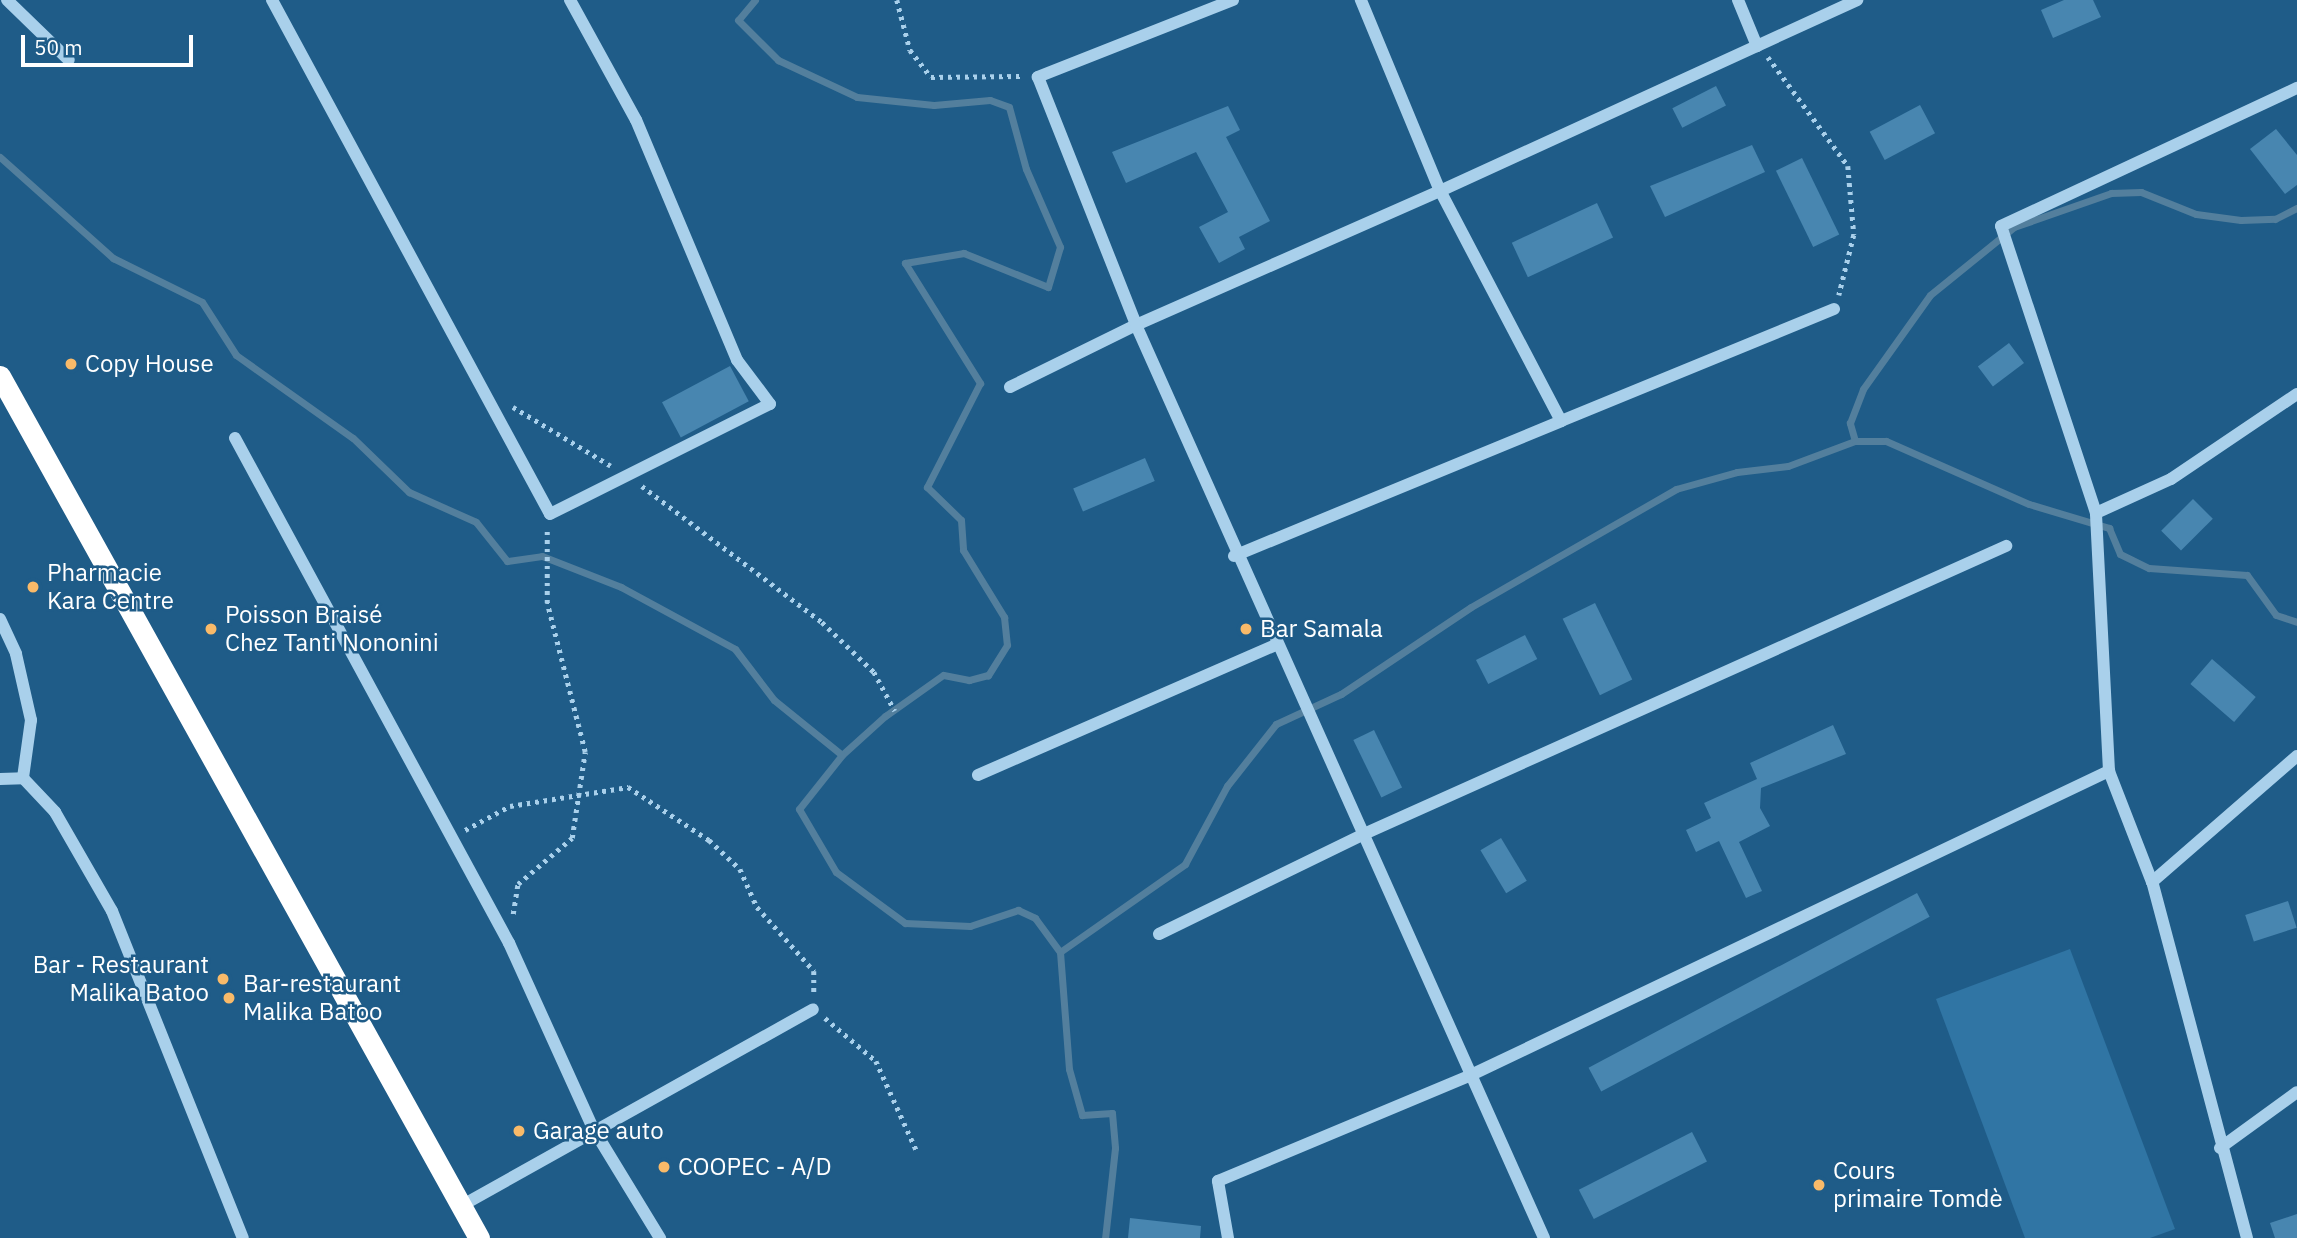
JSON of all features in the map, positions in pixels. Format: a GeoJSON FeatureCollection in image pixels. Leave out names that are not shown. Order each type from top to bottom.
{"type":"FeatureCollection","features":[{"type":"Feature","properties":{"kind":"highway"},"geometry":{"type":"LineString","coordinates":[[0,376],[479,1238]]}},
{"type":"Feature","properties":{"kind":"street"},"geometry":{"type":"LineString","coordinates":[[6,0],[69,60]]}},
{"type":"Feature","properties":{"kind":"street"},"geometry":{"type":"LineString","coordinates":[[272,0],[550,514],[770,404],[737,360],[636,120],[570,0]]}},
{"type":"Feature","properties":{"kind":"street"},"geometry":{"type":"LineString","coordinates":[[1233,0],[1038,77],[1136,326],[1234,556],[1364,834],[1544,1238]]}},
{"type":"Feature","properties":{"kind":"street"},"geometry":{"type":"LineString","coordinates":[[1362,0],[1440,191],[1561,421]]}},
{"type":"Feature","properties":{"kind":"street"},"geometry":{"type":"LineString","coordinates":[[1738,0],[1757,46]]}},
{"type":"Feature","properties":{"kind":"street"},"geometry":{"type":"LineString","coordinates":[[1010,387],[1136,326],[1440,191],[1857,0]]}},
{"type":"Feature","properties":{"kind":"street"},"geometry":{"type":"LineString","coordinates":[[2247,1238],[2220,1148],[2152,882],[2109,771],[2096,513],[2001,226],[2297,88]]}},
{"type":"Feature","properties":{"kind":"street"},"geometry":{"type":"LineString","coordinates":[[1234,556],[1834,309]]}},
{"type":"Feature","properties":{"kind":"street"},"geometry":{"type":"LineString","coordinates":[[2096,513],[2171,479],[2297,394]]}},
{"type":"Feature","properties":{"kind":"street"},"geometry":{"type":"LineString","coordinates":[[235,438],[509,943],[594,1130],[660,1238]]}},
{"type":"Feature","properties":{"kind":"street"},"geometry":{"type":"LineString","coordinates":[[1159,934],[1364,834],[2006,546]]}},
{"type":"Feature","properties":{"kind":"street"},"geometry":{"type":"LineString","coordinates":[[0,619],[16,654],[31,720],[23,778]]}},
{"type":"Feature","properties":{"kind":"street"},"geometry":{"type":"LineString","coordinates":[[978,775],[1276,645]]}},
{"type":"Feature","properties":{"kind":"street"},"geometry":{"type":"LineString","coordinates":[[2152,882],[2297,755]]}},
{"type":"Feature","properties":{"kind":"street"},"geometry":{"type":"LineString","coordinates":[[1228,1238],[1218,1181],[1471,1075],[2109,771]]}},
{"type":"Feature","properties":{"kind":"street"},"geometry":{"type":"LineString","coordinates":[[0,779],[23,778],[55,812],[112,911],[243,1238]]}},
{"type":"Feature","properties":{"kind":"street"},"geometry":{"type":"LineString","coordinates":[[461,1206],[813,1009]]}},
{"type":"Feature","properties":{"kind":"street"},"geometry":{"type":"LineString","coordinates":[[2220,1148],[2297,1092]]}},
{"type":"Feature","properties":{"kind":"path"},"geometry":{"type":"LineString","coordinates":[[897,0],[910,50],[932,77],[1038,77]]}},
{"type":"Feature","properties":{"kind":"path"},"geometry":{"type":"LineString","coordinates":[[1757,46],[1848,166],[1854,235],[1834,309]]}},
{"type":"Feature","properties":{"kind":"path"},"geometry":{"type":"LineString","coordinates":[[484,389],[627,475],[822,622],[873,672],[895,711]]}},
{"type":"Feature","properties":{"kind":"path"},"geometry":{"type":"LineString","coordinates":[[509,943],[518,884],[572,838],[580,796],[581,724],[547,603],[542,556],[550,514]]}},
{"type":"Feature","properties":{"kind":"path"},"geometry":{"type":"LineString","coordinates":[[451,836],[510,806],[628,787],[709,840],[740,869],[757,906],[814,971],[813,1009],[876,1061],[916,1149]]}},
{"type":"Feature","properties":{"kind":"shaded area"},"geometry":{"type":"Polygon","coordinates":[[[2070,949],[2175,1229],[2150,1238],[2025,1238],[1936,999],[2070,949]]]}},
{"type":"Feature","properties":{"kind":"building"},"geometry":{"type":"Polygon","coordinates":[[[2064,0],[2093,0],[2101,17],[2053,38],[2041,10],[2064,0]]]}},
{"type":"Feature","properties":{"kind":"building"},"geometry":{"type":"Polygon","coordinates":[[[1716,86],[1726,106],[1682,128],[1672,108],[1716,86]]]}},
{"type":"Feature","properties":{"kind":"building"},"geometry":{"type":"Polygon","coordinates":[[[1920,105],[1935,133],[1885,160],[1870,132],[1920,105]]]}},
{"type":"Feature","properties":{"kind":"building"},"geometry":{"type":"Polygon","coordinates":[[[1228,106],[1240,130],[1226,137],[1270,221],[1239,237],[1245,249],[1219,263],[1199,227],[1228,212],[1196,152],[1126,183],[1112,152],[1228,106]]]}},
{"type":"Feature","properties":{"kind":"building"},"geometry":{"type":"Polygon","coordinates":[[[2276,129],[2297,155],[2297,185],[2285,194],[2250,149],[2276,129]]]}},
{"type":"Feature","properties":{"kind":"building"},"geometry":{"type":"Polygon","coordinates":[[[1752,145],[1765,172],[1665,217],[1650,186],[1752,145]]]}},
{"type":"Feature","properties":{"kind":"building"},"geometry":{"type":"Polygon","coordinates":[[[1802,158],[1839,234],[1813,247],[1776,171],[1802,158]]]}},
{"type":"Feature","properties":{"kind":"building"},"geometry":{"type":"Polygon","coordinates":[[[1597,203],[1613,237],[1528,277],[1512,243],[1597,203]]]}},
{"type":"Feature","properties":{"kind":"building"},"geometry":{"type":"Polygon","coordinates":[[[2009,343],[2024,363],[1993,386],[1978,366],[2009,343]]]}},
{"type":"Feature","properties":{"kind":"building"},"geometry":{"type":"Polygon","coordinates":[[[730,366],[749,401],[681,437],[662,402],[730,366]]]}},
{"type":"Feature","properties":{"kind":"building"},"geometry":{"type":"Polygon","coordinates":[[[1145,458],[1155,481],[1083,511],[1073,488],[1145,458]]]}},
{"type":"Feature","properties":{"kind":"building"},"geometry":{"type":"Polygon","coordinates":[[[2193,499],[2213,519],[2181,551],[2161,531],[2193,499]]]}},
{"type":"Feature","properties":{"kind":"building"},"geometry":{"type":"Polygon","coordinates":[[[1595,603],[1632,679],[1600,695],[1563,619],[1595,603]]]}},
{"type":"Feature","properties":{"kind":"building"},"geometry":{"type":"Polygon","coordinates":[[[1525,635],[1537,659],[1488,684],[1476,660],[1525,635]]]}},
{"type":"Feature","properties":{"kind":"building"},"geometry":{"type":"Polygon","coordinates":[[[2212,659],[2256,697],[2234,722],[2190,684],[2212,659]]]}},
{"type":"Feature","properties":{"kind":"building"},"geometry":{"type":"Polygon","coordinates":[[[1833,725],[1846,754],[1761,788],[1760,808],[1770,826],[1739,842],[1762,891],[1746,898],[1719,841],[1696,852],[1686,830],[1711,818],[1704,803],[1757,779],[1750,763],[1833,725]]]}},
{"type":"Feature","properties":{"kind":"building"},"geometry":{"type":"Polygon","coordinates":[[[1374,730],[1402,788],[1381,798],[1353,740],[1374,730]]]}},
{"type":"Feature","properties":{"kind":"building"},"geometry":{"type":"Polygon","coordinates":[[[1501,838],[1527,881],[1506,893],[1480,850],[1501,838]]]}},
{"type":"Feature","properties":{"kind":"building"},"geometry":{"type":"Polygon","coordinates":[[[1917,893],[1930,917],[1601,1091],[1589,1068],[1917,893]]]}},
{"type":"Feature","properties":{"kind":"building"},"geometry":{"type":"Polygon","coordinates":[[[2288,901],[2297,928],[2254,942],[2245,915],[2288,901]]]}},
{"type":"Feature","properties":{"kind":"building"},"geometry":{"type":"Polygon","coordinates":[[[1692,1132],[1707,1161],[1594,1219],[1579,1190],[1692,1132]]]}},
{"type":"Feature","properties":{"kind":"building"},"geometry":{"type":"Polygon","coordinates":[[[2297,1214],[2297,1238],[2275,1238],[2270,1223],[2297,1214]]]}},
{"type":"Feature","properties":{"kind":"building"},"geometry":{"type":"Polygon","coordinates":[[[1130,1218],[1201,1226],[1200,1238],[1128,1238],[1130,1218]]]}},
{"type":"Feature","properties":{"kind":"waterway"},"geometry":{"type":"LineString","coordinates":[[755,0],[738,20],[778,60],[857,97],[934,105],[990,100],[1009,107],[1026,169],[1060,247],[1048,287],[964,253],[905,263],[980,383],[927,487],[961,520],[963,550],[1004,617],[1007,645],[988,675],[969,680],[943,675],[885,716],[842,755],[799,809],[836,872],[905,923],[970,926],[1018,910],[1035,918],[1060,952],[1069,1069],[1082,1115],[1112,1113],[1115,1148],[1105,1238]]}},
{"type":"Feature","properties":{"kind":"waterway"},"geometry":{"type":"LineString","coordinates":[[0,157],[113,258],[202,302],[236,355],[353,438],[409,492],[476,522],[507,561],[542,556],[621,587],[735,649],[774,700],[842,755]]}},
{"type":"Feature","properties":{"kind":"waterway"},"geometry":{"type":"LineString","coordinates":[[1855,441],[1850,423],[1863,389],[1930,295],[2014,227],[2111,193],[2141,192],[2196,214],[2241,220],[2275,219],[2297,208]]}},
{"type":"Feature","properties":{"kind":"waterway"},"geometry":{"type":"LineString","coordinates":[[1060,952],[1185,864],[1227,786],[1276,724],[1341,694],[1471,607],[1676,489],[1737,472],[1788,466],[1855,441],[1886,441],[2029,504],[2109,528],[2120,554],[2149,568],[2247,575],[2276,615],[2297,622]]}},
{"type":"Feature","properties":{"kind":"place","name":"Copy House"},"geometry":{"type":"Point","coordinates":[71,364]}},
{"type":"Feature","properties":{"kind":"place","name":"Pharmacie Kara Centre"},"geometry":{"type":"Point","coordinates":[33,587]}},
{"type":"Feature","properties":{"kind":"place","name":"Poisson Braisé Chez Tanti Nononini"},"geometry":{"type":"Point","coordinates":[211,629]}},
{"type":"Feature","properties":{"kind":"place","name":"Bar Samala"},"geometry":{"type":"Point","coordinates":[1246,629]}},
{"type":"Feature","properties":{"kind":"place","name":"Bar - Restaurant Malika Batoo"},"geometry":{"type":"Point","coordinates":[223,979]}},
{"type":"Feature","properties":{"kind":"place","name":"Bar-restaurant Malika Batoo"},"geometry":{"type":"Point","coordinates":[229,998]}},
{"type":"Feature","properties":{"kind":"place","name":"Garage auto"},"geometry":{"type":"Point","coordinates":[519,1131]}},
{"type":"Feature","properties":{"kind":"place","name":"COOPEC - A/D"},"geometry":{"type":"Point","coordinates":[664,1167]}},
{"type":"Feature","properties":{"kind":"place","name":"Cours primaire Tomdè"},"geometry":{"type":"Point","coordinates":[1819,1185]}}]}
